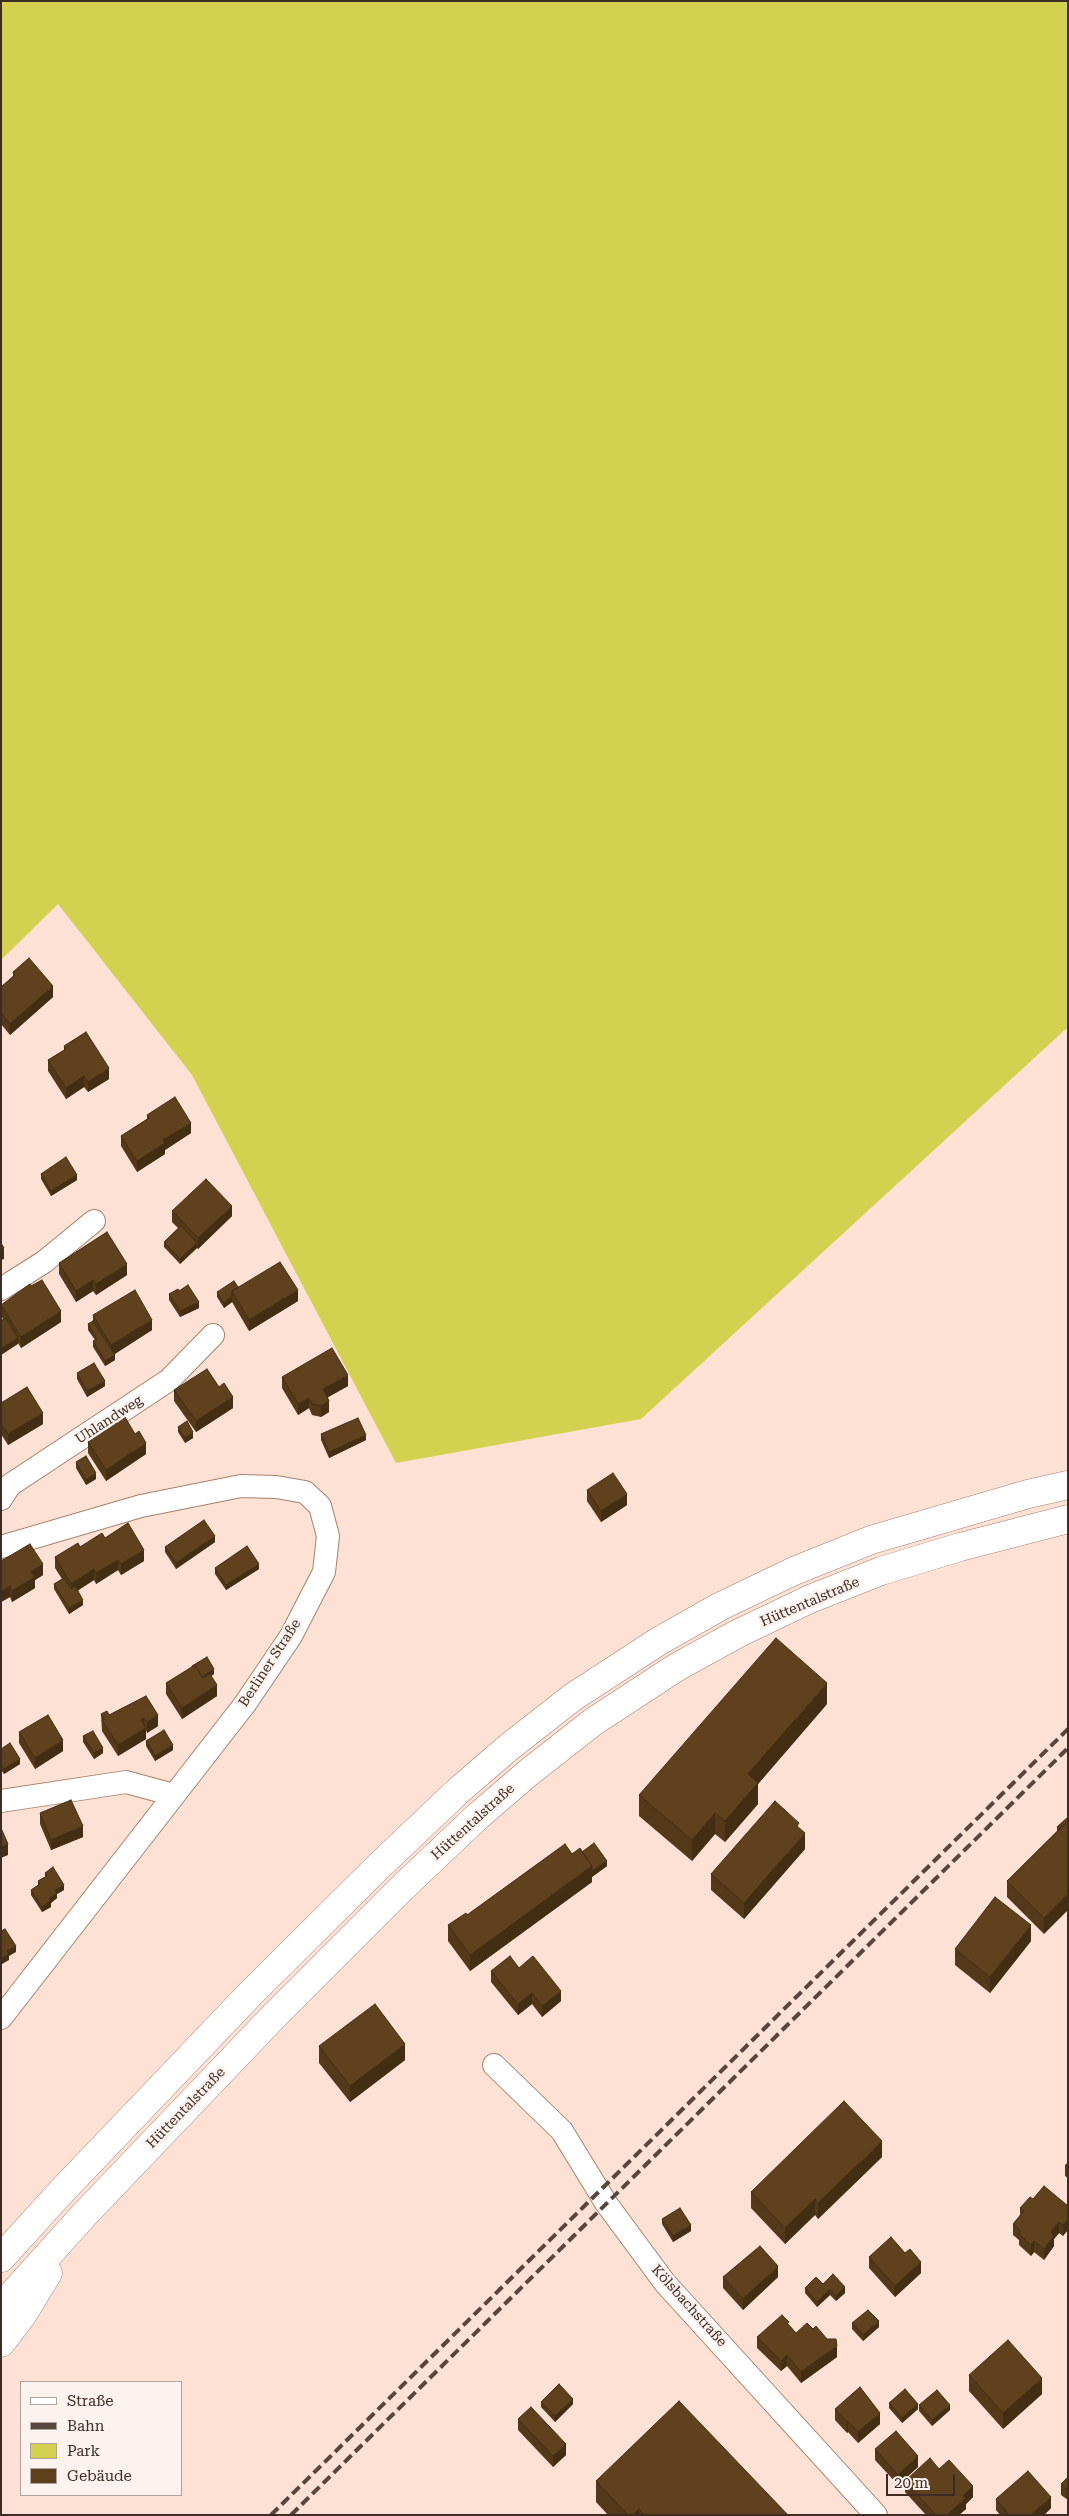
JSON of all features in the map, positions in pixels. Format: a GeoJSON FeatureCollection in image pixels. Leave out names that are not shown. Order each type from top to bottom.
{"type":"FeatureCollection","features":[{"type":"Feature","properties":{"kind":"highway"},"geometry":{"type":"LineString","coordinates":[[1,2258],[61,2192],[251,1993],[380,1865],[473,1778],[573,1697],[659,1641],[721,1606],[794,1571],[871,1540],[1028,1494],[1068,1485]]}},
{"type":"Feature","properties":{"kind":"highway","name":"Hüttentalstraße"},"geometry":{"type":"LineString","coordinates":[[1,2307],[84,2215],[274,2016],[403,1887],[478,1816],[528,1773],[593,1722],[677,1667],[737,1634],[810,1599],[881,1571],[960,1547],[1068,1518]]}},
{"type":"Feature","properties":{"kind":"highway"},"geometry":{"type":"LineString","coordinates":[[1,2239],[61,2192]]}},
{"type":"Feature","properties":{"kind":"highway"},"geometry":{"type":"LineString","coordinates":[[1,2342],[23,2314],[84,2215]]}},
{"type":"Feature","properties":{"kind":"street"},"geometry":{"type":"LineString","coordinates":[[1,1289],[44,1262],[94,1221]]}},
{"type":"Feature","properties":{"kind":"street","name":"Uhlandweg"},"geometry":{"type":"LineString","coordinates":[[1,1499],[10,1485],[170,1380],[213,1335]]}},
{"type":"Feature","properties":{"kind":"street","name":"Berliner Straße"},"geometry":{"type":"LineString","coordinates":[[1,1547],[141,1506],[240,1486],[276,1487],[305,1492],[320,1506],[328,1536],[324,1572],[286,1643],[245,1704],[1,2018]]}},
{"type":"Feature","properties":{"kind":"street"},"geometry":{"type":"LineString","coordinates":[[1,1801],[126,1782],[174,1795]]}},
{"type":"Feature","properties":{"kind":"street","name":"Kölsbachstraße"},"geometry":{"type":"LineString","coordinates":[[494,2065],[562,2131],[602,2197],[665,2283],[876,2515]]}},
{"type":"Feature","properties":{"kind":"green space"},"geometry":{"type":"Polygon","coordinates":[[[1,1],[1068,1],[1068,1027],[641,1419],[396,1463],[192,1075],[58,904],[1,960],[1,1]]]}},
{"type":"Feature","properties":{"kind":"building"},"geometry":{"type":"Polygon","coordinates":[[[29,958],[53,986],[10,1024],[1,1013],[1,987],[15,975],[13,972],[29,958]]]}},
{"type":"Feature","properties":{"kind":"building"},"geometry":{"type":"Polygon","coordinates":[[[86,1032],[109,1068],[88,1082],[84,1076],[66,1088],[48,1060],[66,1049],[64,1046],[86,1032]]]}},
{"type":"Feature","properties":{"kind":"building"},"geometry":{"type":"Polygon","coordinates":[[[175,1097],[191,1123],[163,1140],[165,1143],[137,1161],[121,1136],[149,1118],[147,1115],[175,1097]]]}},
{"type":"Feature","properties":{"kind":"building"},"geometry":{"type":"Polygon","coordinates":[[[66,1157],[77,1175],[51,1191],[41,1174],[66,1157]]]}},
{"type":"Feature","properties":{"kind":"building"},"geometry":{"type":"Polygon","coordinates":[[[206,1179],[232,1206],[198,1238],[172,1211],[206,1179]]]}},
{"type":"Feature","properties":{"kind":"building"},"geometry":{"type":"Polygon","coordinates":[[[181,1226],[197,1243],[180,1259],[164,1242],[181,1226]]]}},
{"type":"Feature","properties":{"kind":"building"},"geometry":{"type":"Polygon","coordinates":[[[107,1232],[127,1264],[96,1284],[93,1280],[76,1291],[59,1263],[107,1232]]]}},
{"type":"Feature","properties":{"kind":"building"},"geometry":{"type":"Polygon","coordinates":[[[280,1262],[298,1290],[249,1320],[232,1291],[280,1262]]]}},
{"type":"Feature","properties":{"kind":"building"},"geometry":{"type":"Polygon","coordinates":[[[42,1280],[61,1311],[21,1337],[1,1305],[30,1284],[31,1286],[42,1280]]]}},
{"type":"Feature","properties":{"kind":"building"},"geometry":{"type":"Polygon","coordinates":[[[234,1281],[238,1287],[232,1291],[232,1297],[224,1303],[217,1292],[234,1281]]]}},
{"type":"Feature","properties":{"kind":"building"},"geometry":{"type":"Polygon","coordinates":[[[188,1285],[199,1302],[180,1311],[169,1294],[178,1289],[179,1291],[188,1285]]]}},
{"type":"Feature","properties":{"kind":"building"},"geometry":{"type":"Polygon","coordinates":[[[135,1290],[152,1320],[111,1345],[93,1315],[135,1290]]]}},
{"type":"Feature","properties":{"kind":"building"},"geometry":{"type":"Polygon","coordinates":[[[6,1318],[18,1338],[1,1349],[1,1321],[6,1318]]]}},
{"type":"Feature","properties":{"kind":"building"},"geometry":{"type":"Polygon","coordinates":[[[93,1321],[115,1355],[105,1361],[93,1341],[97,1339],[88,1324],[93,1321]]]}},
{"type":"Feature","properties":{"kind":"building"},"geometry":{"type":"Polygon","coordinates":[[[332,1348],[348,1375],[323,1389],[329,1401],[321,1406],[312,1404],[309,1398],[298,1404],[282,1377],[332,1348]]]}},
{"type":"Feature","properties":{"kind":"building"},"geometry":{"type":"Polygon","coordinates":[[[94,1363],[105,1381],[87,1391],[77,1373],[94,1363]]]}},
{"type":"Feature","properties":{"kind":"building"},"geometry":{"type":"Polygon","coordinates":[[[207,1369],[219,1387],[224,1383],[233,1397],[196,1421],[174,1390],[207,1369]]]}},
{"type":"Feature","properties":{"kind":"building"},"geometry":{"type":"Polygon","coordinates":[[[27,1387],[43,1413],[8,1434],[1,1423],[1,1403],[27,1387]]]}},
{"type":"Feature","properties":{"kind":"building"},"geometry":{"type":"Polygon","coordinates":[[[125,1417],[135,1434],[139,1431],[146,1443],[106,1470],[88,1442],[125,1417]]]}},
{"type":"Feature","properties":{"kind":"building"},"geometry":{"type":"Polygon","coordinates":[[[358,1418],[366,1435],[329,1452],[321,1434],[358,1418]]]}},
{"type":"Feature","properties":{"kind":"building"},"geometry":{"type":"Polygon","coordinates":[[[187,1421],[193,1432],[185,1438],[178,1427],[187,1421]]]}},
{"type":"Feature","properties":{"kind":"building"},"geometry":{"type":"Polygon","coordinates":[[[86,1456],[96,1473],[86,1480],[76,1462],[86,1456]]]}},
{"type":"Feature","properties":{"kind":"building"},"geometry":{"type":"Polygon","coordinates":[[[613,1473],[627,1494],[601,1511],[587,1490],[613,1473]]]}},
{"type":"Feature","properties":{"kind":"building"},"geometry":{"type":"Polygon","coordinates":[[[204,1520],[215,1536],[176,1563],[165,1547],[204,1520]]]}},
{"type":"Feature","properties":{"kind":"building"},"geometry":{"type":"Polygon","coordinates":[[[128,1523],[144,1550],[121,1564],[118,1560],[96,1573],[94,1569],[71,1584],[55,1557],[78,1543],[80,1547],[102,1533],[105,1538],[128,1523]]]}},
{"type":"Feature","properties":{"kind":"building"},"geometry":{"type":"Polygon","coordinates":[[[30,1544],[43,1564],[31,1571],[35,1577],[12,1591],[10,1586],[1,1592],[1,1561],[30,1544]]]}},
{"type":"Feature","properties":{"kind":"building"},"geometry":{"type":"Polygon","coordinates":[[[247,1546],[259,1564],[226,1585],[215,1568],[247,1546]]]}},
{"type":"Feature","properties":{"kind":"building"},"geometry":{"type":"Polygon","coordinates":[[[64,1578],[71,1589],[75,1586],[83,1600],[69,1608],[54,1584],[64,1578]]]}},
{"type":"Feature","properties":{"kind":"building"},"geometry":{"type":"Polygon","coordinates":[[[776,1638],[827,1683],[748,1774],[758,1783],[725,1821],[715,1813],[692,1840],[639,1795],[776,1638]]]}},
{"type":"Feature","properties":{"kind":"building"},"geometry":{"type":"Polygon","coordinates":[[[207,1657],[214,1669],[202,1677],[195,1665],[192,1666],[207,1657]]]}},
{"type":"Feature","properties":{"kind":"building"},"geometry":{"type":"Polygon","coordinates":[[[195,1665],[203,1678],[210,1674],[217,1685],[182,1708],[166,1683],[195,1665]]]}},
{"type":"Feature","properties":{"kind":"building"},"geometry":{"type":"Polygon","coordinates":[[[146,1696],[158,1715],[147,1722],[144,1718],[141,1720],[146,1728],[118,1745],[102,1720],[104,1719],[101,1714],[107,1711],[109,1715],[146,1696]]]}},
{"type":"Feature","properties":{"kind":"building"},"geometry":{"type":"Polygon","coordinates":[[[48,1715],[63,1740],[35,1758],[19,1732],[48,1715]]]}},
{"type":"Feature","properties":{"kind":"building"},"geometry":{"type":"Polygon","coordinates":[[[164,1730],[173,1745],[155,1756],[146,1741],[164,1730]]]}},
{"type":"Feature","properties":{"kind":"building"},"geometry":{"type":"Polygon","coordinates":[[[93,1731],[103,1748],[94,1753],[83,1736],[93,1731]]]}},
{"type":"Feature","properties":{"kind":"building"},"geometry":{"type":"Polygon","coordinates":[[[10,1743],[20,1759],[4,1769],[1,1765],[1,1749],[10,1743]]]}},
{"type":"Feature","properties":{"kind":"building"},"geometry":{"type":"Polygon","coordinates":[[[71,1800],[83,1826],[51,1840],[40,1813],[71,1800]]]}},
{"type":"Feature","properties":{"kind":"building"},"geometry":{"type":"Polygon","coordinates":[[[775,1801],[799,1823],[797,1826],[805,1833],[744,1903],[711,1874],[775,1801]]]}},
{"type":"Feature","properties":{"kind":"building"},"geometry":{"type":"Polygon","coordinates":[[[1068,1817],[1068,1821],[1059,1829],[1057,1827],[1068,1817]]]}},
{"type":"Feature","properties":{"kind":"building"},"geometry":{"type":"Polygon","coordinates":[[[1068,1821],[1068,1894],[1044,1918],[1007,1881],[1068,1821]]]}},
{"type":"Feature","properties":{"kind":"building"},"geometry":{"type":"Polygon","coordinates":[[[1,1828],[8,1844],[1,1847],[1,1828]]]}},
{"type":"Feature","properties":{"kind":"building"},"geometry":{"type":"Polygon","coordinates":[[[594,1843],[607,1861],[592,1871],[592,1866],[582,1852],[594,1843]]]}},
{"type":"Feature","properties":{"kind":"building"},"geometry":{"type":"Polygon","coordinates":[[[565,1844],[572,1854],[580,1848],[592,1866],[470,1955],[448,1925],[466,1913],[467,1915],[565,1844]]]}},
{"type":"Feature","properties":{"kind":"building"},"geometry":{"type":"Polygon","coordinates":[[[53,1867],[64,1885],[55,1890],[57,1893],[49,1899],[51,1901],[42,1907],[31,1890],[40,1884],[38,1881],[47,1876],[45,1873],[53,1867]]]}},
{"type":"Feature","properties":{"kind":"building"},"geometry":{"type":"Polygon","coordinates":[[[995,1897],[1031,1925],[990,1977],[955,1949],[995,1897]]]}},
{"type":"Feature","properties":{"kind":"building"},"geometry":{"type":"Polygon","coordinates":[[[5,1929],[16,1946],[7,1951],[9,1954],[1,1959],[1,1931],[5,1929]]]}},
{"type":"Feature","properties":{"kind":"building"},"geometry":{"type":"Polygon","coordinates":[[[510,1956],[519,1968],[533,1956],[561,1991],[542,2006],[532,1993],[518,2004],[491,1971],[510,1956]]]}},
{"type":"Feature","properties":{"kind":"building"},"geometry":{"type":"Polygon","coordinates":[[[375,2004],[405,2044],[350,2086],[319,2046],[375,2004]]]}},
{"type":"Feature","properties":{"kind":"building"},"geometry":{"type":"Polygon","coordinates":[[[844,2101],[882,2141],[818,2203],[815,2199],[785,2228],[751,2192],[844,2101]]]}},
{"type":"Feature","properties":{"kind":"building"},"geometry":{"type":"Polygon","coordinates":[[[1044,2186],[1068,2206],[1068,2219],[1063,2225],[1059,2222],[1051,2232],[1054,2236],[1044,2249],[1034,2241],[1031,2245],[1019,2234],[1021,2231],[1013,2224],[1024,2211],[1020,2208],[1030,2197],[1033,2199],[1044,2186]]]}},
{"type":"Feature","properties":{"kind":"building"},"geometry":{"type":"Polygon","coordinates":[[[680,2208],[691,2225],[673,2236],[662,2219],[680,2208]]]}},
{"type":"Feature","properties":{"kind":"building"},"geometry":{"type":"Polygon","coordinates":[[[891,2237],[905,2253],[910,2249],[921,2262],[895,2286],[869,2257],[891,2237]]]}},
{"type":"Feature","properties":{"kind":"building"},"geometry":{"type":"Polygon","coordinates":[[[760,2246],[778,2266],[743,2299],[723,2277],[760,2246]]]}},
{"type":"Feature","properties":{"kind":"building"},"geometry":{"type":"Polygon","coordinates":[[[833,2274],[845,2287],[836,2296],[830,2289],[817,2302],[805,2288],[816,2277],[823,2284],[833,2274]]]}},
{"type":"Feature","properties":{"kind":"building"},"geometry":{"type":"Polygon","coordinates":[[[868,2310],[879,2321],[863,2335],[852,2323],[868,2310]]]}},
{"type":"Feature","properties":{"kind":"building"},"geometry":{"type":"Polygon","coordinates":[[[782,2315],[796,2333],[807,2323],[813,2329],[816,2326],[827,2339],[836,2339],[837,2346],[801,2372],[787,2355],[781,2361],[757,2337],[782,2315]]]}},
{"type":"Feature","properties":{"kind":"building"},"geometry":{"type":"Polygon","coordinates":[[[1008,2340],[1042,2378],[1003,2413],[969,2375],[1008,2340]]]}},
{"type":"Feature","properties":{"kind":"building"},"geometry":{"type":"Polygon","coordinates":[[[559,2384],[573,2399],[555,2416],[541,2402],[559,2384]]]}},
{"type":"Feature","properties":{"kind":"building"},"geometry":{"type":"Polygon","coordinates":[[[860,2387],[880,2413],[858,2432],[835,2409],[860,2387]]]}},
{"type":"Feature","properties":{"kind":"building"},"geometry":{"type":"Polygon","coordinates":[[[905,2389],[918,2404],[902,2418],[889,2403],[905,2389]]]}},
{"type":"Feature","properties":{"kind":"building"},"geometry":{"type":"Polygon","coordinates":[[[937,2390],[950,2405],[932,2420],[919,2405],[937,2390]]]}},
{"type":"Feature","properties":{"kind":"building"},"geometry":{"type":"Polygon","coordinates":[[[679,2401],[788,2515],[644,2515],[639,2509],[633,2515],[628,2515],[596,2481],[679,2401]]]}},
{"type":"Feature","properties":{"kind":"building"},"geometry":{"type":"Polygon","coordinates":[[[531,2407],[566,2444],[553,2456],[518,2419],[531,2407]]]}},
{"type":"Feature","properties":{"kind":"building"},"geometry":{"type":"Polygon","coordinates":[[[896,2431],[918,2456],[898,2475],[875,2449],[896,2431]]]}},
{"type":"Feature","properties":{"kind":"building"},"geometry":{"type":"Polygon","coordinates":[[[930,2458],[939,2469],[949,2460],[973,2486],[963,2496],[966,2498],[947,2515],[936,2515],[905,2481],[930,2458]]]}},
{"type":"Feature","properties":{"kind":"building"},"geometry":{"type":"Polygon","coordinates":[[[1028,2471],[1051,2497],[1031,2515],[1009,2515],[996,2499],[1028,2471]]]}},
{"type":"Feature","properties":{"kind":"building"},"geometry":{"type":"Polygon","coordinates":[[[1068,2477],[1068,2490],[1061,2484],[1068,2477]]]}},
{"type":"Feature","properties":{"kind":"railway"},"geometry":{"type":"LineString","coordinates":[[271,2515],[1068,1729]]}},
{"type":"Feature","properties":{"kind":"railway"},"geometry":{"type":"LineString","coordinates":[[291,2515],[1068,1748]]}}]}
